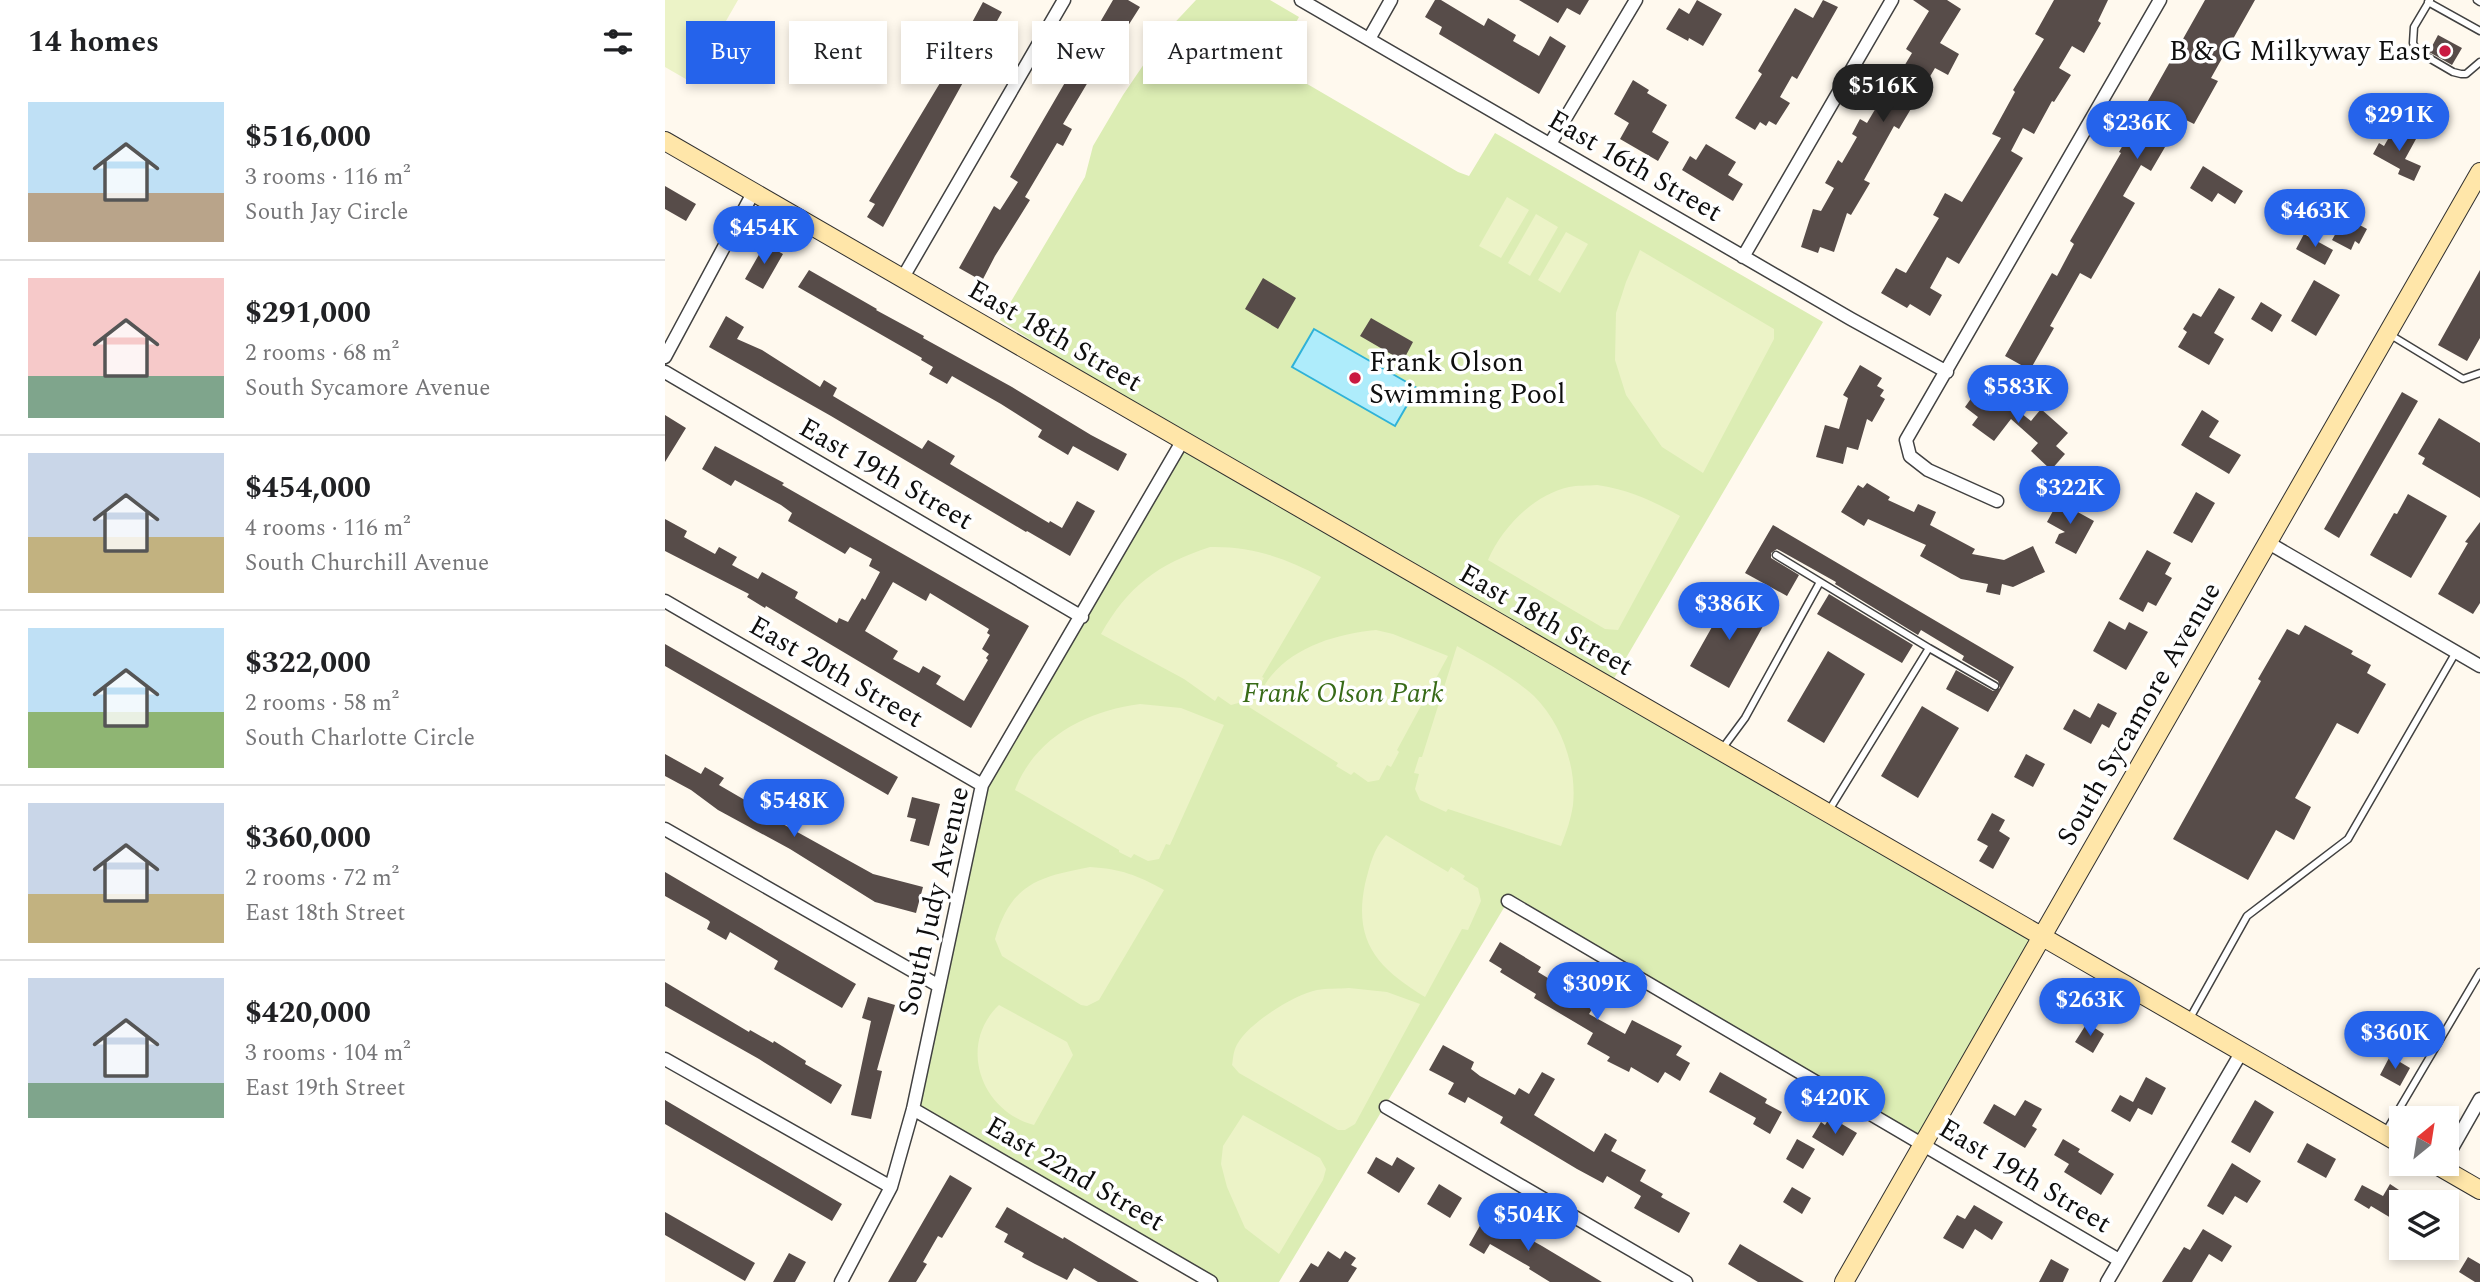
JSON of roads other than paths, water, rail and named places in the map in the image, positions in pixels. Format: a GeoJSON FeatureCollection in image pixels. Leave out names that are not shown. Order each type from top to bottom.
{"type":"FeatureCollection","features":[{"type":"Feature","properties":{"kind":"street"},"geometry":{"type":"LineString","coordinates":[[902,279],[1064,0]]}},
{"type":"Feature","properties":{"kind":"street","name":"East 16th Street"},"geometry":{"type":"LineString","coordinates":[[1301,0],[1743,257],[1947,372]]}},
{"type":"Feature","properties":{"kind":"street"},"geometry":{"type":"LineString","coordinates":[[1369,39],[1391,0]]}},
{"type":"Feature","properties":{"kind":"street"},"geometry":{"type":"LineString","coordinates":[[1550,145],[1636,0]]}},
{"type":"Feature","properties":{"kind":"street"},"geometry":{"type":"LineString","coordinates":[[1743,257],[1892,0]]}},
{"type":"Feature","properties":{"kind":"street"},"geometry":{"type":"LineString","coordinates":[[1997,500],[1928,470],[1910,456],[1906,440],[2160,0]]}},
{"type":"Feature","properties":{"kind":"street","name":"East 18th Street"},"geometry":{"type":"LineString","coordinates":[[665,141],[2389,1138]]}},
{"type":"Feature","properties":{"kind":"street","name":"South Sycamore Avenue"},"geometry":{"type":"LineString","coordinates":[[1844,1282],[2480,172]]}},
{"type":"Feature","properties":{"kind":"street"},"geometry":{"type":"LineString","coordinates":[[665,356],[753,193]]}},
{"type":"Feature","properties":{"kind":"street","name":"East 19th Street"},"geometry":{"type":"LineString","coordinates":[[665,372],[1082,617]]}},
{"type":"Feature","properties":{"kind":"street","name":"South Judy Avenue"},"geometry":{"type":"LineString","coordinates":[[841,1282],[891,1188],[913,1109],[982,785],[1183,440]]}},
{"type":"Feature","properties":{"kind":"street"},"geometry":{"type":"LineString","coordinates":[[2267,542],[2456,652],[2478,660]]}},
{"type":"Feature","properties":{"kind":"street","name":"East 20th Street"},"geometry":{"type":"LineString","coordinates":[[665,601],[982,785]]}},
{"type":"Feature","properties":{"kind":"street"},"geometry":{"type":"LineString","coordinates":[[665,829],[939,986]]}},
{"type":"Feature","properties":{"kind":"street","name":"East 19th Street"},"geometry":{"type":"LineString","coordinates":[[1508,901],[2119,1260]]}},
{"type":"Feature","properties":{"kind":"street"},"geometry":{"type":"LineString","coordinates":[[2107,1282],[2241,1053]]}},
{"type":"Feature","properties":{"kind":"street"},"geometry":{"type":"LineString","coordinates":[[665,1059],[891,1188]]}},
{"type":"Feature","properties":{"kind":"street"},"geometry":{"type":"LineString","coordinates":[[2459,1133],[2480,1099]]}},
{"type":"Feature","properties":{"kind":"street"},"geometry":{"type":"LineString","coordinates":[[1386,1107],[1686,1282]]}},
{"type":"Feature","properties":{"kind":"street","name":"East 22nd Street"},"geometry":{"type":"LineString","coordinates":[[913,1109],[1212,1282]]}},
{"type":"Feature","properties":{"kind":"street"},"geometry":{"type":"LineString","coordinates":[[2459,1175],[2480,1190]]}},
{"type":"Feature","properties":{"kind":"lane"},"geometry":{"type":"LineString","coordinates":[[2480,31],[2429,1],[2414,27],[2413,43],[2417,51],[2453,72],[2466,74],[2480,62]]}},
{"type":"Feature","properties":{"kind":"lane"},"geometry":{"type":"LineString","coordinates":[[2387,333],[2463,379],[2480,373]]}},
{"type":"Feature","properties":{"kind":"lane"},"geometry":{"type":"LineString","coordinates":[[1776,555],[1995,686]]}},
{"type":"Feature","properties":{"kind":"lane"},"geometry":{"type":"LineString","coordinates":[[1720,752],[1745,718],[1820,582]]}},
{"type":"Feature","properties":{"kind":"lane"},"geometry":{"type":"LineString","coordinates":[[1827,814],[1929,648]]}},
{"type":"Feature","properties":{"kind":"lane"},"geometry":{"type":"LineString","coordinates":[[2188,1023],[2246,916],[2349,839],[2456,652]]}},
{"type":"Feature","properties":{"kind":"lane"},"geometry":{"type":"LineString","coordinates":[[2384,1135],[2480,972]]}},
{"type":"Feature","properties":{"kind":"water","name":"Frank Olson Swimming Pool"},"geometry":{"type":"Polygon","coordinates":[[[1314,329],[1417,388],[1395,426],[1292,367],[1314,329]]]}},
{"type":"Feature","properties":{"kind":"place","name":"B & G Milkyway East"},"geometry":{"type":"Point","coordinates":[2445,51]}},
{"type":"Feature","properties":{"kind":"place","name":"Frank Olson Swimming Pool"},"geometry":{"type":"Point","coordinates":[1355,378]}},
{"type":"Feature","properties":{"kind":"park label","name":"Frank Olson Park"},"geometry":{"type":"Point","coordinates":[1343,693]}}]}
